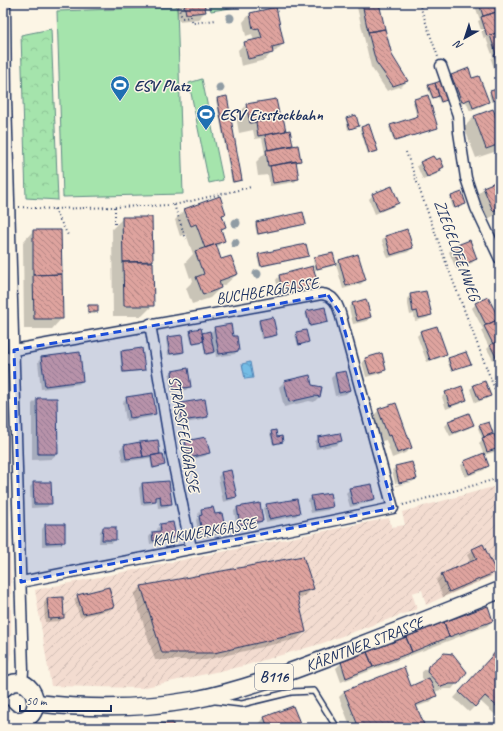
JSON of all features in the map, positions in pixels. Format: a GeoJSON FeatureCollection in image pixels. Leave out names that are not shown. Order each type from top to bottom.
{"type":"FeatureCollection","features":[{"type":"Feature","properties":{"kind":"main road","name":"KÄRNTNER STRASSE"},"geometry":{"type":"LineString","coordinates":[[36,703],[56,706],[122,707],[147,706],[193,700],[244,687],[302,667],[500,590]]}},
{"type":"Feature","properties":{"kind":"main road"},"geometry":{"type":"LineString","coordinates":[[3,689],[7,685],[22,683],[32,690],[36,703],[32,713],[23,719],[11,719],[3,714]]}},
{"type":"Feature","properties":{"kind":"street"},"geometry":{"type":"LineString","coordinates":[[5,3],[4,25],[21,582],[22,683]]}},
{"type":"Feature","properties":{"kind":"street","name":"ZIEGELOFENWEG"},"geometry":{"type":"LineString","coordinates":[[441,66],[458,115],[466,178],[476,208],[500,259]]}},
{"type":"Feature","properties":{"kind":"street","name":"BUCHBERGGASSE"},"geometry":{"type":"LineString","coordinates":[[3,358],[14,353],[150,324],[253,308],[321,294],[331,296],[340,313],[392,508]]}},
{"type":"Feature","properties":{"kind":"street","name":"STRASSFELDGASSE"},"geometry":{"type":"LineString","coordinates":[[150,324],[172,456],[191,548]]}},
{"type":"Feature","properties":{"kind":"street","name":"KALKWERKGASSE"},"geometry":{"type":"LineString","coordinates":[[21,582],[191,548],[272,534],[392,508]]}},
{"type":"Feature","properties":{"kind":"lane"},"geometry":{"type":"LineString","coordinates":[[193,700],[242,704],[291,692],[314,691],[337,728]]}},
{"type":"Feature","properties":{"kind":"path"},"geometry":{"type":"LineString","coordinates":[[177,3],[182,18],[191,17],[193,23],[216,20]]}},
{"type":"Feature","properties":{"kind":"path"},"geometry":{"type":"LineString","coordinates":[[419,3],[441,66]]}},
{"type":"Feature","properties":{"kind":"path","name":"ZIEGELOFENWEG"},"geometry":{"type":"LineString","coordinates":[[406,152],[445,260],[500,403]]}},
{"type":"Feature","properties":{"kind":"path"},"geometry":{"type":"LineString","coordinates":[[10,206],[54,209],[174,205],[251,187]]}},
{"type":"Feature","properties":{"kind":"path"},"geometry":{"type":"LineString","coordinates":[[174,205],[186,239]]}},
{"type":"Feature","properties":{"kind":"path"},"geometry":{"type":"LineString","coordinates":[[115,207],[116,227]]}},
{"type":"Feature","properties":{"kind":"path"},"geometry":{"type":"LineString","coordinates":[[54,209],[69,237]]}},
{"type":"Feature","properties":{"kind":"path"},"geometry":{"type":"LineString","coordinates":[[392,508],[500,478]]}},
{"type":"Feature","properties":{"kind":"highlighted area"},"geometry":{"type":"Polygon","coordinates":[[[328,295],[340,313],[393,508],[21,582],[14,350],[328,295]]]}},
{"type":"Feature","properties":{"kind":"shaded area"},"geometry":{"type":"Polygon","coordinates":[[[3,281],[11,594],[11,653],[8,667],[3,674],[3,281]]]}},
{"type":"Feature","properties":{"kind":"shaded area"},"geometry":{"type":"Polygon","coordinates":[[[500,485],[500,573],[426,605],[422,590],[412,593],[417,609],[320,644],[243,666],[141,688],[51,686],[35,590],[389,518],[392,527],[405,525],[402,512],[500,485]]]}},
{"type":"Feature","properties":{"kind":"green space"},"geometry":{"type":"Polygon","coordinates":[[[209,3],[263,3],[211,11],[209,3]]]}},
{"type":"Feature","properties":{"kind":"green space","name":"ESV Platz"},"geometry":{"type":"Polygon","coordinates":[[[177,7],[183,194],[63,197],[57,11],[177,7]]]}},
{"type":"Feature","properties":{"kind":"green space"},"geometry":{"type":"Polygon","coordinates":[[[51,29],[58,200],[26,198],[21,35],[51,29]]]}},
{"type":"Feature","properties":{"kind":"green space","name":"ESV Eisstockbahn"},"geometry":{"type":"Polygon","coordinates":[[[202,79],[223,180],[209,183],[189,83],[202,79]]]}},
{"type":"Feature","properties":{"kind":"water"},"geometry":{"type":"Polygon","coordinates":[[[250,362],[253,378],[245,379],[242,364],[250,362]]]}},
{"type":"Feature","properties":{"kind":"building"},"geometry":{"type":"Polygon","coordinates":[[[184,3],[204,3],[206,12],[186,14],[184,3]]]}},
{"type":"Feature","properties":{"kind":"building"},"geometry":{"type":"Polygon","coordinates":[[[309,3],[320,3],[320,6],[310,7],[309,3]]]}},
{"type":"Feature","properties":{"kind":"building"},"geometry":{"type":"Polygon","coordinates":[[[362,3],[379,3],[385,29],[368,32],[362,3]]]}},
{"type":"Feature","properties":{"kind":"building"},"geometry":{"type":"Polygon","coordinates":[[[479,3],[497,3],[500,11],[483,16],[479,3]]]}},
{"type":"Feature","properties":{"kind":"building"},"geometry":{"type":"Polygon","coordinates":[[[276,7],[284,44],[272,47],[273,53],[248,59],[244,42],[262,38],[259,28],[253,29],[250,13],[276,7]]]}},
{"type":"Feature","properties":{"kind":"building"},"geometry":{"type":"Polygon","coordinates":[[[496,12],[500,25],[500,32],[487,36],[481,17],[496,12]]]}},
{"type":"Feature","properties":{"kind":"building"},"geometry":{"type":"Polygon","coordinates":[[[385,29],[392,55],[408,81],[393,86],[376,62],[368,32],[385,29]]]}},
{"type":"Feature","properties":{"kind":"building"},"geometry":{"type":"Polygon","coordinates":[[[500,32],[500,52],[496,54],[490,35],[500,32]]]}},
{"type":"Feature","properties":{"kind":"building"},"geometry":{"type":"Polygon","coordinates":[[[500,52],[500,72],[494,55],[500,52]]]}},
{"type":"Feature","properties":{"kind":"building"},"geometry":{"type":"Polygon","coordinates":[[[469,68],[472,78],[479,76],[489,102],[473,108],[470,99],[462,102],[451,75],[469,68]]]}},
{"type":"Feature","properties":{"kind":"building"},"geometry":{"type":"Polygon","coordinates":[[[443,80],[450,99],[441,102],[435,83],[443,80]]]}},
{"type":"Feature","properties":{"kind":"building"},"geometry":{"type":"Polygon","coordinates":[[[435,83],[439,96],[433,98],[428,85],[435,83]]]}},
{"type":"Feature","properties":{"kind":"building"},"geometry":{"type":"Polygon","coordinates":[[[497,89],[500,98],[493,101],[490,91],[497,89]]]}},
{"type":"Feature","properties":{"kind":"building"},"geometry":{"type":"Polygon","coordinates":[[[428,95],[438,128],[395,141],[390,125],[418,116],[414,99],[428,95]]]}},
{"type":"Feature","properties":{"kind":"building"},"geometry":{"type":"Polygon","coordinates":[[[227,96],[242,180],[233,182],[217,98],[227,96]]]}},
{"type":"Feature","properties":{"kind":"building"},"geometry":{"type":"Polygon","coordinates":[[[276,99],[280,118],[250,123],[246,104],[276,99]]]}},
{"type":"Feature","properties":{"kind":"building"},"geometry":{"type":"Polygon","coordinates":[[[493,109],[500,126],[500,144],[486,149],[474,116],[493,109]]]}},
{"type":"Feature","properties":{"kind":"building"},"geometry":{"type":"Polygon","coordinates":[[[356,115],[359,126],[350,129],[346,118],[356,115]]]}},
{"type":"Feature","properties":{"kind":"building"},"geometry":{"type":"Polygon","coordinates":[[[283,117],[286,131],[258,136],[256,122],[283,117]]]}},
{"type":"Feature","properties":{"kind":"building"},"geometry":{"type":"Polygon","coordinates":[[[369,124],[378,151],[369,153],[361,127],[369,124]]]}},
{"type":"Feature","properties":{"kind":"building"},"geometry":{"type":"Polygon","coordinates":[[[290,130],[293,145],[268,150],[265,135],[290,130]]]}},
{"type":"Feature","properties":{"kind":"building"},"geometry":{"type":"Polygon","coordinates":[[[298,145],[301,161],[268,166],[266,150],[298,145]]]}},
{"type":"Feature","properties":{"kind":"building"},"geometry":{"type":"Polygon","coordinates":[[[433,156],[436,160],[440,158],[444,167],[440,169],[441,171],[427,177],[420,162],[433,156]]]}},
{"type":"Feature","properties":{"kind":"building"},"geometry":{"type":"Polygon","coordinates":[[[296,161],[299,179],[273,183],[270,166],[296,161]]]}},
{"type":"Feature","properties":{"kind":"building"},"geometry":{"type":"Polygon","coordinates":[[[500,180],[500,208],[493,211],[483,187],[500,180]]]}},
{"type":"Feature","properties":{"kind":"building"},"geometry":{"type":"Polygon","coordinates":[[[392,186],[399,203],[379,211],[372,194],[392,186]]]}},
{"type":"Feature","properties":{"kind":"building"},"geometry":{"type":"Polygon","coordinates":[[[462,192],[466,204],[455,208],[451,196],[462,192]]]}},
{"type":"Feature","properties":{"kind":"building"},"geometry":{"type":"Polygon","coordinates":[[[220,196],[226,214],[222,215],[226,227],[221,229],[225,241],[205,248],[196,224],[191,226],[184,209],[220,196]]]}},
{"type":"Feature","properties":{"kind":"building"},"geometry":{"type":"Polygon","coordinates":[[[303,212],[306,224],[258,234],[256,222],[303,212]]]}},
{"type":"Feature","properties":{"kind":"building"},"geometry":{"type":"Polygon","coordinates":[[[122,217],[152,217],[153,261],[123,262],[122,217]]]}},
{"type":"Feature","properties":{"kind":"building"},"geometry":{"type":"Polygon","coordinates":[[[407,229],[413,248],[391,255],[385,236],[407,229]]]}},
{"type":"Feature","properties":{"kind":"building"},"geometry":{"type":"Polygon","coordinates":[[[33,230],[61,230],[62,274],[33,275],[33,230]]]}},
{"type":"Feature","properties":{"kind":"building"},"geometry":{"type":"Polygon","coordinates":[[[470,240],[477,259],[460,266],[452,247],[470,240]]]}},
{"type":"Feature","properties":{"kind":"building"},"geometry":{"type":"Polygon","coordinates":[[[216,244],[221,259],[231,256],[238,274],[219,281],[221,288],[203,295],[196,277],[204,274],[195,251],[216,244]]]}},
{"type":"Feature","properties":{"kind":"building"},"geometry":{"type":"Polygon","coordinates":[[[306,244],[309,256],[261,266],[258,254],[306,244]]]}},
{"type":"Feature","properties":{"kind":"building"},"geometry":{"type":"Polygon","coordinates":[[[333,253],[336,264],[317,269],[314,257],[333,253]]]}},
{"type":"Feature","properties":{"kind":"building"},"geometry":{"type":"Polygon","coordinates":[[[358,254],[366,280],[346,286],[339,260],[358,254]]]}},
{"type":"Feature","properties":{"kind":"building"},"geometry":{"type":"Polygon","coordinates":[[[123,262],[153,262],[154,306],[124,306],[123,262]]]}},
{"type":"Feature","properties":{"kind":"building"},"geometry":{"type":"Polygon","coordinates":[[[313,266],[318,285],[283,293],[279,275],[313,266]]]}},
{"type":"Feature","properties":{"kind":"building"},"geometry":{"type":"Polygon","coordinates":[[[62,274],[63,319],[34,319],[33,275],[62,274]]]}},
{"type":"Feature","properties":{"kind":"building"},"geometry":{"type":"Polygon","coordinates":[[[426,291],[432,315],[419,318],[417,311],[413,312],[410,294],[426,291]]]}},
{"type":"Feature","properties":{"kind":"building"},"geometry":{"type":"Polygon","coordinates":[[[488,297],[499,319],[486,325],[475,303],[488,297]]]}},
{"type":"Feature","properties":{"kind":"building"},"geometry":{"type":"Polygon","coordinates":[[[366,299],[371,317],[357,321],[352,303],[366,299]]]}},
{"type":"Feature","properties":{"kind":"building"},"geometry":{"type":"Polygon","coordinates":[[[88,305],[98,305],[98,312],[88,312],[88,305]]]}},
{"type":"Feature","properties":{"kind":"building"},"geometry":{"type":"Polygon","coordinates":[[[325,307],[328,322],[310,326],[306,311],[325,307]]]}},
{"type":"Feature","properties":{"kind":"building"},"geometry":{"type":"Polygon","coordinates":[[[273,317],[277,335],[263,338],[259,320],[273,317]]]}},
{"type":"Feature","properties":{"kind":"building"},"geometry":{"type":"Polygon","coordinates":[[[499,319],[500,340],[493,344],[484,326],[499,319]]]}},
{"type":"Feature","properties":{"kind":"building"},"geometry":{"type":"Polygon","coordinates":[[[231,324],[233,336],[237,336],[239,351],[219,354],[214,327],[231,324]]]}},
{"type":"Feature","properties":{"kind":"building"},"geometry":{"type":"Polygon","coordinates":[[[437,326],[447,354],[430,360],[420,331],[437,326]]]}},
{"type":"Feature","properties":{"kind":"building"},"geometry":{"type":"Polygon","coordinates":[[[201,328],[204,341],[193,343],[190,330],[201,328]]]}},
{"type":"Feature","properties":{"kind":"building"},"geometry":{"type":"Polygon","coordinates":[[[306,330],[309,342],[299,345],[296,332],[306,330]]]}},
{"type":"Feature","properties":{"kind":"building"},"geometry":{"type":"Polygon","coordinates":[[[210,331],[214,352],[206,354],[202,333],[210,331]]]}},
{"type":"Feature","properties":{"kind":"building"},"geometry":{"type":"Polygon","coordinates":[[[182,335],[184,352],[170,354],[167,337],[182,335]]]}},
{"type":"Feature","properties":{"kind":"building"},"geometry":{"type":"Polygon","coordinates":[[[500,340],[500,355],[496,357],[490,345],[500,340]]]}},
{"type":"Feature","properties":{"kind":"building"},"geometry":{"type":"Polygon","coordinates":[[[142,348],[145,370],[123,372],[121,351],[142,348]]]}},
{"type":"Feature","properties":{"kind":"building"},"geometry":{"type":"Polygon","coordinates":[[[80,352],[83,381],[45,386],[41,357],[80,352]]]}},
{"type":"Feature","properties":{"kind":"building"},"geometry":{"type":"Polygon","coordinates":[[[466,352],[471,364],[452,370],[448,358],[466,352]]]}},
{"type":"Feature","properties":{"kind":"building"},"geometry":{"type":"Polygon","coordinates":[[[382,353],[386,370],[370,374],[365,358],[382,353]]]}},
{"type":"Feature","properties":{"kind":"building"},"geometry":{"type":"Polygon","coordinates":[[[188,368],[191,387],[174,389],[172,371],[188,368]]]}},
{"type":"Feature","properties":{"kind":"building"},"geometry":{"type":"Polygon","coordinates":[[[346,371],[351,390],[339,393],[335,373],[346,371]]]}},
{"type":"Feature","properties":{"kind":"building"},"geometry":{"type":"Polygon","coordinates":[[[310,375],[312,385],[322,387],[320,397],[315,396],[289,402],[284,381],[310,375]]]}},
{"type":"Feature","properties":{"kind":"building"},"geometry":{"type":"Polygon","coordinates":[[[485,381],[491,396],[479,400],[473,385],[485,381]]]}},
{"type":"Feature","properties":{"kind":"building"},"geometry":{"type":"Polygon","coordinates":[[[462,386],[467,400],[450,406],[445,392],[462,386]]]}},
{"type":"Feature","properties":{"kind":"building"},"geometry":{"type":"Polygon","coordinates":[[[153,393],[156,414],[130,418],[126,397],[153,393]]]}},
{"type":"Feature","properties":{"kind":"building"},"geometry":{"type":"Polygon","coordinates":[[[37,398],[57,398],[58,454],[38,454],[37,398]]]}},
{"type":"Feature","properties":{"kind":"building"},"geometry":{"type":"Polygon","coordinates":[[[205,399],[208,417],[182,421],[180,403],[205,399]]]}},
{"type":"Feature","properties":{"kind":"building"},"geometry":{"type":"Polygon","coordinates":[[[396,403],[412,448],[397,453],[391,435],[388,436],[378,409],[396,403]]]}},
{"type":"Feature","properties":{"kind":"building"},"geometry":{"type":"Polygon","coordinates":[[[469,413],[474,425],[453,433],[448,421],[469,413]]]}},
{"type":"Feature","properties":{"kind":"building"},"geometry":{"type":"Polygon","coordinates":[[[489,422],[493,433],[484,437],[479,425],[489,422]]]}},
{"type":"Feature","properties":{"kind":"building"},"geometry":{"type":"Polygon","coordinates":[[[276,430],[277,437],[282,436],[283,442],[274,444],[271,431],[276,430]]]}},
{"type":"Feature","properties":{"kind":"building"},"geometry":{"type":"Polygon","coordinates":[[[340,433],[342,441],[319,446],[318,437],[340,433]]]}},
{"type":"Feature","properties":{"kind":"building"},"geometry":{"type":"Polygon","coordinates":[[[494,434],[499,448],[487,452],[482,438],[494,434]]]}},
{"type":"Feature","properties":{"kind":"building"},"geometry":{"type":"Polygon","coordinates":[[[206,437],[210,453],[189,458],[185,441],[206,437]]]}},
{"type":"Feature","properties":{"kind":"building"},"geometry":{"type":"Polygon","coordinates":[[[158,440],[160,454],[143,457],[140,442],[158,440]]]}},
{"type":"Feature","properties":{"kind":"building"},"geometry":{"type":"Polygon","coordinates":[[[140,442],[143,457],[126,459],[124,445],[140,442]]]}},
{"type":"Feature","properties":{"kind":"building"},"geometry":{"type":"Polygon","coordinates":[[[484,453],[489,466],[469,474],[464,461],[484,453]]]}},
{"type":"Feature","properties":{"kind":"building"},"geometry":{"type":"Polygon","coordinates":[[[163,454],[165,465],[153,468],[151,456],[163,454]]]}},
{"type":"Feature","properties":{"kind":"building"},"geometry":{"type":"Polygon","coordinates":[[[412,462],[417,479],[399,483],[395,466],[412,462]]]}},
{"type":"Feature","properties":{"kind":"building"},"geometry":{"type":"Polygon","coordinates":[[[231,470],[237,497],[227,499],[221,472],[231,470]]]}},
{"type":"Feature","properties":{"kind":"building"},"geometry":{"type":"Polygon","coordinates":[[[169,481],[172,504],[161,505],[160,496],[156,497],[156,501],[144,502],[142,483],[169,481]]]}},
{"type":"Feature","properties":{"kind":"building"},"geometry":{"type":"Polygon","coordinates":[[[33,482],[51,482],[52,504],[34,504],[33,482]]]}},
{"type":"Feature","properties":{"kind":"building"},"geometry":{"type":"Polygon","coordinates":[[[372,484],[375,499],[353,504],[349,488],[372,484]]]}},
{"type":"Feature","properties":{"kind":"building"},"geometry":{"type":"Polygon","coordinates":[[[330,493],[333,507],[314,510],[311,496],[330,493]]]}},
{"type":"Feature","properties":{"kind":"building"},"geometry":{"type":"Polygon","coordinates":[[[297,499],[300,513],[269,519],[266,504],[297,499]]]}},
{"type":"Feature","properties":{"kind":"building"},"geometry":{"type":"Polygon","coordinates":[[[260,503],[263,521],[240,525],[237,507],[260,503]]]}},
{"type":"Feature","properties":{"kind":"building"},"geometry":{"type":"Polygon","coordinates":[[[213,507],[215,514],[222,513],[225,528],[221,528],[222,532],[206,535],[206,532],[202,532],[199,516],[202,515],[201,509],[213,507]]]}},
{"type":"Feature","properties":{"kind":"building"},"geometry":{"type":"Polygon","coordinates":[[[173,522],[176,537],[153,541],[152,532],[161,531],[160,524],[173,522]]]}},
{"type":"Feature","properties":{"kind":"building"},"geometry":{"type":"Polygon","coordinates":[[[45,524],[65,524],[65,542],[46,543],[45,524]]]}},
{"type":"Feature","properties":{"kind":"building"},"geometry":{"type":"Polygon","coordinates":[[[103,527],[116,527],[116,540],[102,540],[103,527]]]}},
{"type":"Feature","properties":{"kind":"building"},"geometry":{"type":"Polygon","coordinates":[[[483,544],[496,572],[449,592],[441,574],[477,559],[472,549],[483,544]]]}},
{"type":"Feature","properties":{"kind":"building"},"geometry":{"type":"Polygon","coordinates":[[[303,556],[314,589],[297,593],[306,632],[214,653],[162,653],[141,586],[303,556]]]}},
{"type":"Feature","properties":{"kind":"building"},"geometry":{"type":"Polygon","coordinates":[[[109,587],[114,607],[83,614],[77,595],[109,587]]]}},
{"type":"Feature","properties":{"kind":"building"},"geometry":{"type":"Polygon","coordinates":[[[63,597],[64,618],[49,619],[47,598],[63,597]]]}},
{"type":"Feature","properties":{"kind":"building"},"geometry":{"type":"Polygon","coordinates":[[[488,606],[493,621],[449,637],[444,622],[488,606]]]}},
{"type":"Feature","properties":{"kind":"building"},"geometry":{"type":"Polygon","coordinates":[[[444,622],[449,637],[412,652],[406,637],[444,622]]]}},
{"type":"Feature","properties":{"kind":"building"},"geometry":{"type":"Polygon","coordinates":[[[406,637],[412,652],[373,667],[367,652],[406,637]]]}},
{"type":"Feature","properties":{"kind":"building"},"geometry":{"type":"Polygon","coordinates":[[[500,647],[500,709],[485,696],[475,707],[459,692],[500,647]]]}},
{"type":"Feature","properties":{"kind":"building"},"geometry":{"type":"Polygon","coordinates":[[[367,652],[373,667],[346,678],[341,662],[367,652]]]}},
{"type":"Feature","properties":{"kind":"building"},"geometry":{"type":"Polygon","coordinates":[[[444,653],[453,654],[467,672],[458,684],[450,684],[441,687],[427,672],[428,666],[444,653]]]}},
{"type":"Feature","properties":{"kind":"building"},"geometry":{"type":"Polygon","coordinates":[[[404,667],[411,686],[429,678],[437,696],[416,705],[425,727],[359,728],[344,691],[404,667]]]}},
{"type":"Feature","properties":{"kind":"building"},"geometry":{"type":"Polygon","coordinates":[[[293,706],[302,728],[268,728],[264,717],[293,706]]]}},
{"type":"Feature","properties":{"kind":"building"},"geometry":{"type":"Polygon","coordinates":[[[173,723],[173,728],[93,728],[173,723]]]}},
{"type":"Feature","properties":{"kind":"building"},"geometry":{"type":"Polygon","coordinates":[[[60,725],[69,728],[59,728],[60,725]]]}},
{"type":"Feature","properties":{"kind":"place","name":"ESV Platz"},"geometry":{"type":"Point","coordinates":[120,102]}},
{"type":"Feature","properties":{"kind":"place","name":"ESV Eisstockbahn"},"geometry":{"type":"Point","coordinates":[206,131]}}]}
